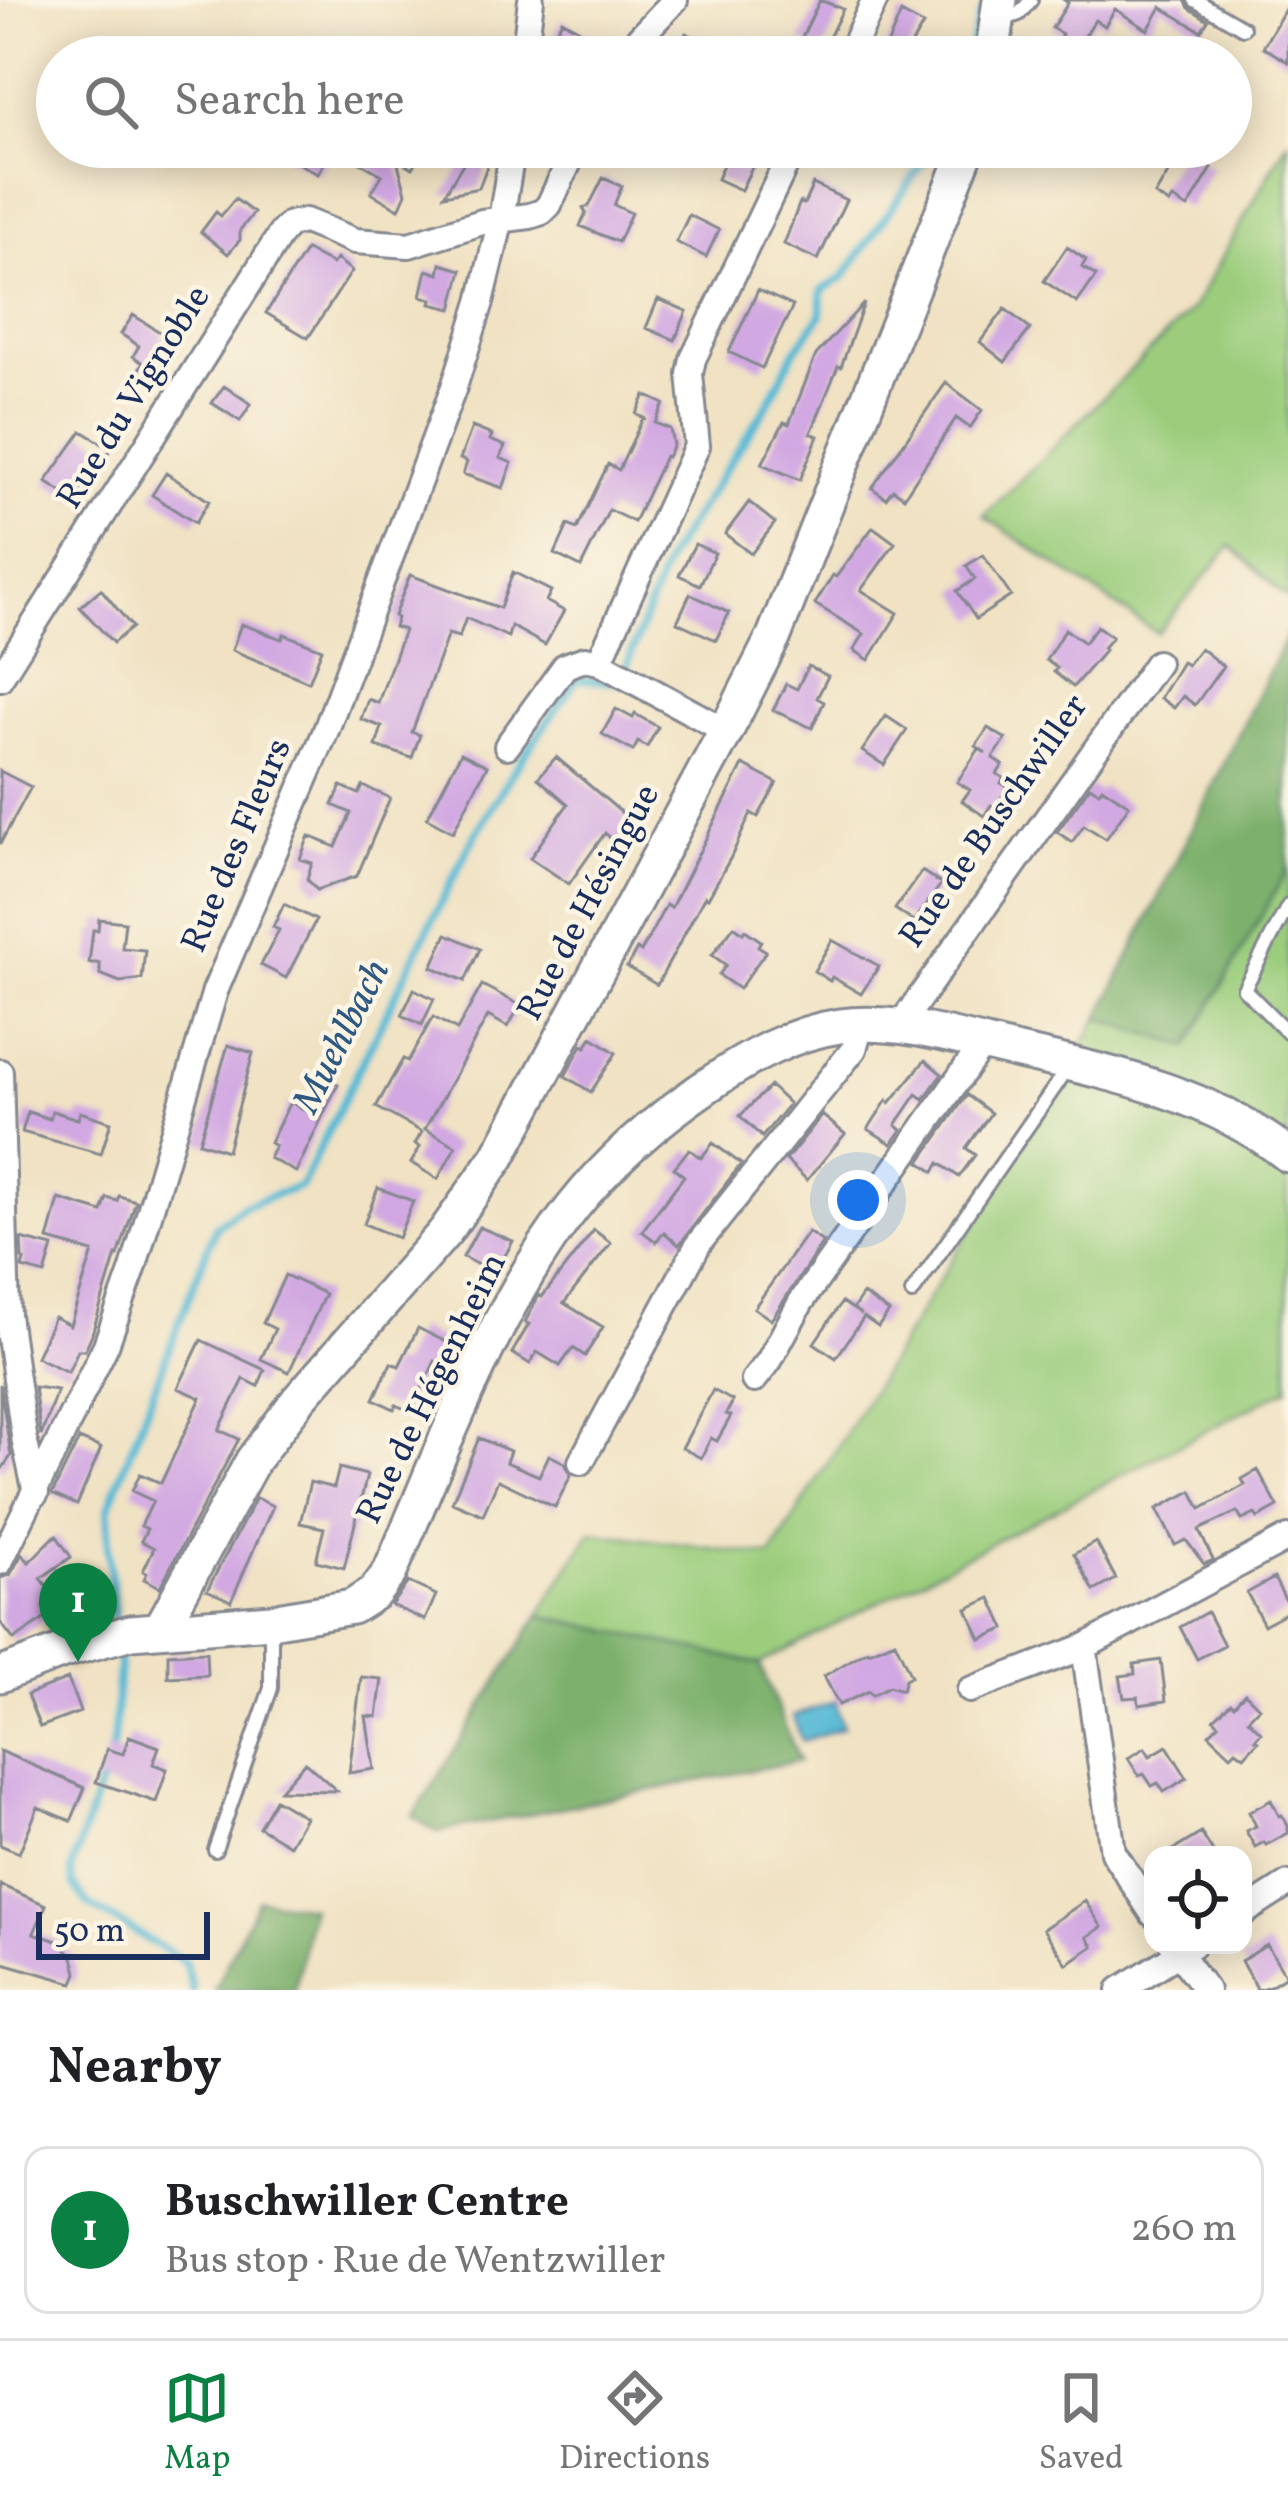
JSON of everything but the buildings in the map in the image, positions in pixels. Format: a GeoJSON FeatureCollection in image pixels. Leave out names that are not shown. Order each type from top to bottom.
{"type":"FeatureCollection","features":[{"type":"Feature","properties":{"kind":"street"},"geometry":{"type":"LineString","coordinates":[[527,36],[531,0]]}},
{"type":"Feature","properties":{"kind":"street"},"geometry":{"type":"LineString","coordinates":[[642,36],[675,0]]}},
{"type":"Feature","properties":{"kind":"street"},"geometry":{"type":"LineString","coordinates":[[858,36],[875,0]]}},
{"type":"Feature","properties":{"kind":"street","name":"Rue des Fleurs"},"geometry":{"type":"LineString","coordinates":[[0,1562],[6,1534],[36,1492],[106,1345],[215,991],[325,733],[471,339],[509,168]]}},
{"type":"Feature","properties":{"kind":"street"},"geometry":{"type":"LineString","coordinates":[[501,219],[542,212],[566,168]]}},
{"type":"Feature","properties":{"kind":"street"},"geometry":{"type":"LineString","coordinates":[[603,664],[697,446],[690,374],[693,359],[784,168]]}},
{"type":"Feature","properties":{"kind":"street","name":"Rue de Hésingue"},"geometry":{"type":"LineString","coordinates":[[146,1630],[253,1460],[299,1399],[445,1232],[498,1157],[774,636],[960,168]]}},
{"type":"Feature","properties":{"kind":"street","name":"Rue du Vignoble"},"geometry":{"type":"LineString","coordinates":[[0,679],[282,232],[305,221],[355,241],[398,245],[501,219]]}},
{"type":"Feature","properties":{"kind":"street"},"geometry":{"type":"LineString","coordinates":[[507,746],[565,666],[585,659],[603,664],[726,731]]}},
{"type":"Feature","properties":{"kind":"street","name":"Rue de Buschwiller"},"geometry":{"type":"LineString","coordinates":[[915,1030],[1157,663]]}},
{"type":"Feature","properties":{"kind":"street"},"geometry":{"type":"LineString","coordinates":[[581,1462],[699,1243],[854,1049],[860,1024]]}},
{"type":"Feature","properties":{"kind":"street","name":"Rue de Hégenheim"},"geometry":{"type":"LineString","coordinates":[[0,1675],[33,1660],[146,1630],[272,1621],[352,1607],[374,1593],[512,1303],[553,1235],[603,1173],[667,1114],[771,1047],[816,1030],[860,1024],[915,1030]]}},
{"type":"Feature","properties":{"kind":"street"},"geometry":{"type":"LineString","coordinates":[[915,1030],[1068,1063],[1179,1094],[1229,1116],[1288,1155]]}},
{"type":"Feature","properties":{"kind":"street"},"geometry":{"type":"LineString","coordinates":[[754,1380],[801,1302],[983,1044]]}},
{"type":"Feature","properties":{"kind":"street"},"geometry":{"type":"LineString","coordinates":[[0,1072],[8,1316],[36,1492]]}},
{"type":"Feature","properties":{"kind":"street"},"geometry":{"type":"LineString","coordinates":[[970,1690],[1084,1647],[1288,1538]]}},
{"type":"Feature","properties":{"kind":"street"},"geometry":{"type":"LineString","coordinates":[[1084,1647],[1113,1852],[1144,1900]]}},
{"type":"Feature","properties":{"kind":"street"},"geometry":{"type":"LineString","coordinates":[[1252,1907],[1288,1884]]}},
{"type":"Feature","properties":{"kind":"street"},"geometry":{"type":"LineString","coordinates":[[1120,1990],[1172,1954]]}},
{"type":"Feature","properties":{"kind":"street"},"geometry":{"type":"LineString","coordinates":[[1185,1954],[1206,1990]]}},
{"type":"Feature","properties":{"kind":"lane"},"geometry":{"type":"LineString","coordinates":[[999,11],[1019,14],[1031,0]]}},
{"type":"Feature","properties":{"kind":"lane"},"geometry":{"type":"LineString","coordinates":[[1195,0],[1243,28]]}},
{"type":"Feature","properties":{"kind":"lane"},"geometry":{"type":"LineString","coordinates":[[1288,906],[1244,988],[1288,1033]]}},
{"type":"Feature","properties":{"kind":"lane"},"geometry":{"type":"LineString","coordinates":[[912,1293],[1068,1063]]}},
{"type":"Feature","properties":{"kind":"lane"},"geometry":{"type":"LineString","coordinates":[[215,1850],[271,1688],[272,1621]]}},
{"type":"Feature","properties":{"kind":"green space"},"geometry":{"type":"Polygon","coordinates":[[[1288,141],[1288,599],[1231,546],[1157,633],[984,516],[1193,308],[1288,141]]]}},
{"type":"Feature","properties":{"kind":"green space"},"geometry":{"type":"Polygon","coordinates":[[[1288,633],[1288,868],[1188,1047],[1099,1018],[1288,633]]]}},
{"type":"Feature","properties":{"kind":"green space"},"geometry":{"type":"Polygon","coordinates":[[[1288,868],[1288,1388],[760,1664],[539,1615],[591,1532],[771,1556],[1099,1018],[1188,1046],[1288,868]]]}},
{"type":"Feature","properties":{"kind":"green space"},"geometry":{"type":"Polygon","coordinates":[[[539,1615],[760,1664],[799,1761],[437,1832],[413,1817],[539,1615]]]}},
{"type":"Feature","properties":{"kind":"green space"},"geometry":{"type":"Polygon","coordinates":[[[258,1899],[311,1907],[295,1990],[214,1990],[258,1899]]]}},
{"type":"Feature","properties":{"kind":"water"},"geometry":{"type":"Polygon","coordinates":[[[835,1702],[843,1727],[802,1741],[793,1716],[835,1702]]]}},
{"type":"Feature","properties":{"kind":"waterway","name":"Muehlbach"},"geometry":{"type":"LineString","coordinates":[[974,36],[985,8]]}},
{"type":"Feature","properties":{"kind":"waterway","name":"Muehlbach"},"geometry":{"type":"LineString","coordinates":[[625,670],[668,557],[821,315],[822,290],[843,278],[919,168]]}},
{"type":"Feature","properties":{"kind":"waterway","name":"Muehlbach"},"geometry":{"type":"LineString","coordinates":[[115,1625],[109,1507],[216,1226],[243,1206],[301,1186],[470,844],[512,773],[577,679],[616,682]]}},
{"type":"Feature","properties":{"kind":"waterway","name":"Muehlbach"},"geometry":{"type":"LineString","coordinates":[[109,1756],[117,1646]]}},
{"type":"Feature","properties":{"kind":"waterway","name":"Muehlbach"},"geometry":{"type":"LineString","coordinates":[[103,1776],[71,1870],[73,1885],[88,1904],[185,1962],[192,1990]]}},
{"type":"Feature","properties":{"kind":"place","name":"Buschwiller Centre"},"geometry":{"type":"Point","coordinates":[78,1662]}}]}
